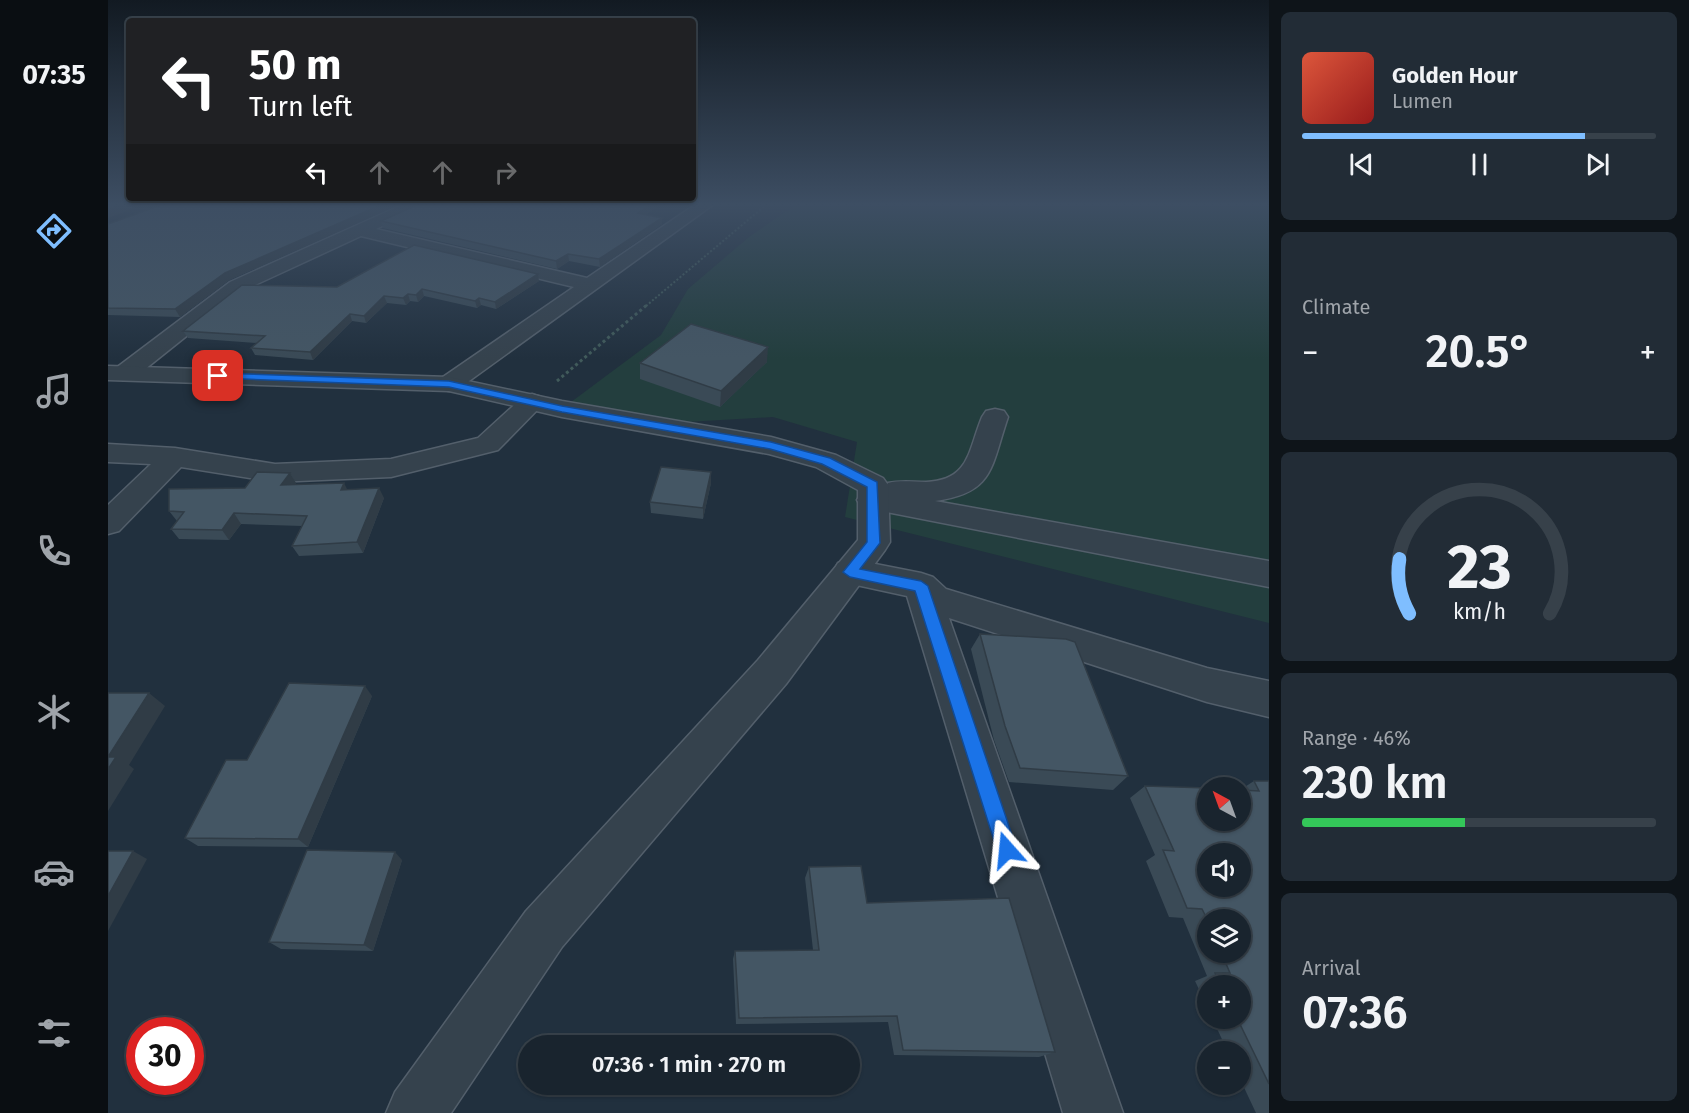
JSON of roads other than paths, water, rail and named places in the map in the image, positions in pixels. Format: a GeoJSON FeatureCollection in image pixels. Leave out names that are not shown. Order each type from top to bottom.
{"type":"FeatureCollection","features":[{"type":"Feature","properties":{"kind":"street"},"geometry":{"type":"LineString","coordinates":[[117,373],[237,286],[302,256]]}},
{"type":"Feature","properties":{"kind":"street"},"geometry":{"type":"LineString","coordinates":[[467,256],[590,285]]}},
{"type":"Feature","properties":{"kind":"street"},"geometry":{"type":"LineString","coordinates":[[449,384],[632,256]]}},
{"type":"Feature","properties":{"kind":"street"},"geometry":{"type":"LineString","coordinates":[[117,373],[449,384],[532,402],[771,446],[826,461],[873,492],[1269,574]]}},
{"type":"Feature","properties":{"kind":"street"},"geometry":{"type":"LineString","coordinates":[[108,453],[175,457],[275,473],[391,468],[488,444],[532,402]]}},
{"type":"Feature","properties":{"kind":"street"},"geometry":{"type":"LineString","coordinates":[[873,492],[936,491],[962,484],[973,477],[995,417]]}},
{"type":"Feature","properties":{"kind":"street"},"geometry":{"type":"LineString","coordinates":[[108,523],[175,457]]}},
{"type":"Feature","properties":{"kind":"street"},"geometry":{"type":"LineString","coordinates":[[416,1113],[544,930],[772,672],[874,543],[873,492]]}},
{"type":"Feature","properties":{"kind":"street"},"geometry":{"type":"LineString","coordinates":[[850,572],[921,586],[934,599],[1207,685],[1269,699]]}},
{"type":"Feature","properties":{"kind":"street"},"geometry":{"type":"LineString","coordinates":[[921,586],[1093,1113]]}}]}
